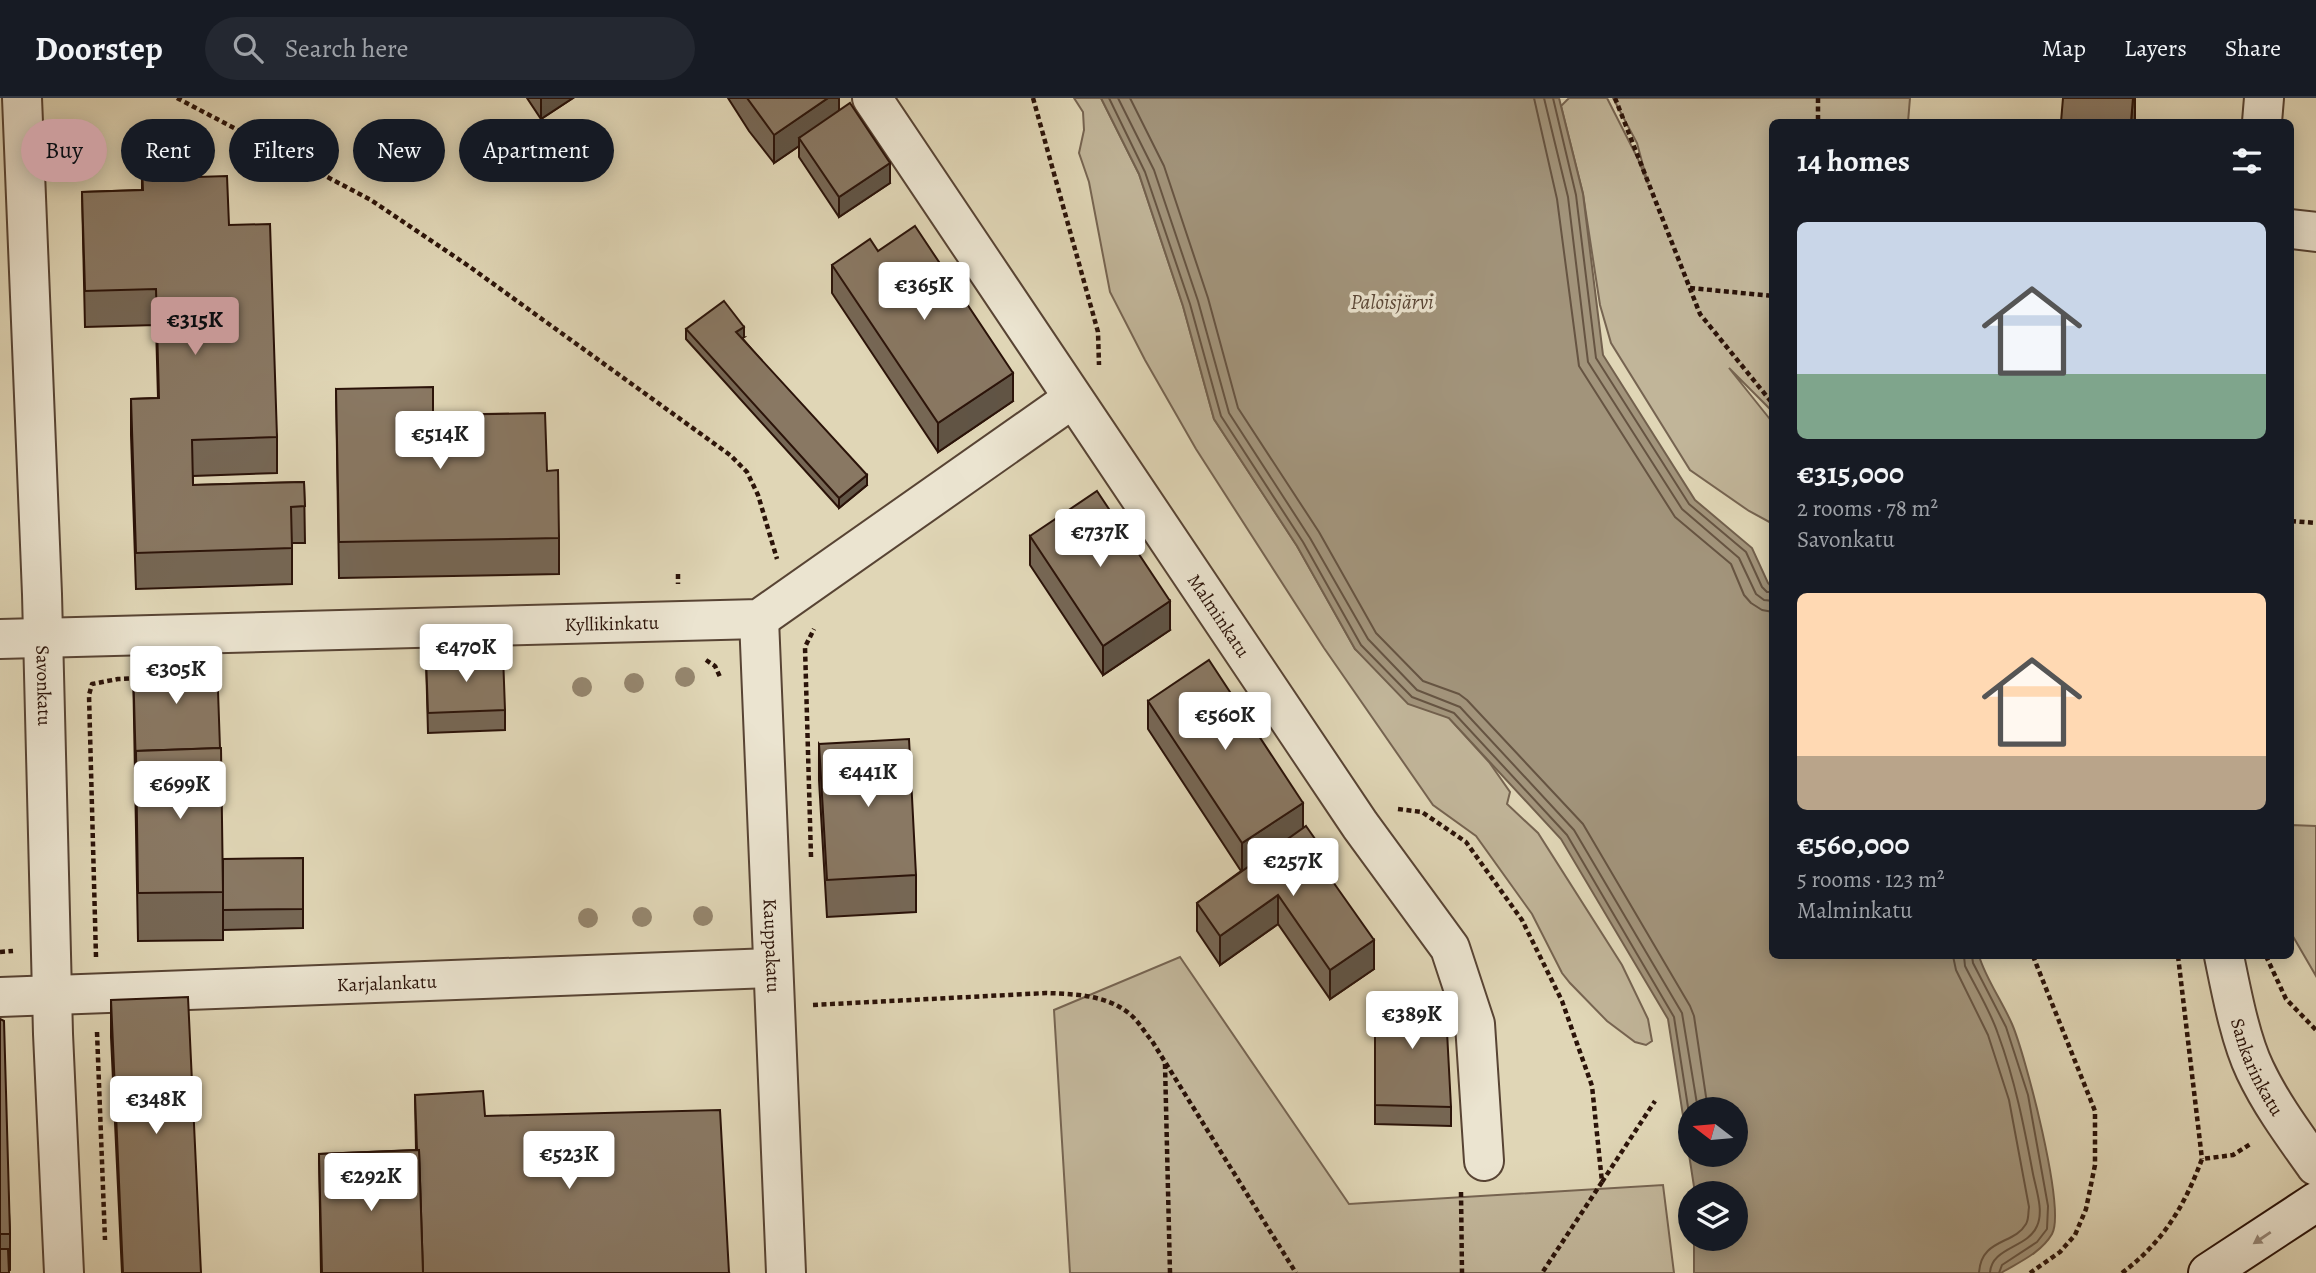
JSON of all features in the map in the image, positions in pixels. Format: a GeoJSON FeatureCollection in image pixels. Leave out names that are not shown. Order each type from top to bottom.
{"type":"FeatureCollection","features":[{"type":"Feature","properties":{"kind":"street","name":"Savonkatu"},"geometry":{"type":"LineString","coordinates":[[22,98],[64,1273]]}},
{"type":"Feature","properties":{"kind":"street","name":"Malminkatu"},"geometry":{"type":"LineString","coordinates":[[872,98],[1360,825],[1450,948],[1475,1024],[1484,1161]]}},
{"type":"Feature","properties":{"kind":"street"},"geometry":{"type":"LineString","coordinates":[[2262,119],[2264,98]]}},
{"type":"Feature","properties":{"kind":"street"},"geometry":{"type":"LineString","coordinates":[[2294,229],[2316,232]]}},
{"type":"Feature","properties":{"kind":"street"},"geometry":{"type":"LineString","coordinates":[[759,619],[1072,399]]}},
{"type":"Feature","properties":{"kind":"street","name":"Kyllikinkatu"},"geometry":{"type":"LineString","coordinates":[[0,639],[759,619]]}},
{"type":"Feature","properties":{"kind":"street","name":"Kauppakatu"},"geometry":{"type":"LineString","coordinates":[[759,619],[786,1273]]}},
{"type":"Feature","properties":{"kind":"street","name":"Sankarinkatu"},"geometry":{"type":"LineString","coordinates":[[2225,959],[2233,999],[2254,1069],[2285,1123],[2316,1166]]}},
{"type":"Feature","properties":{"kind":"street","name":"Karjalankatu"},"geometry":{"type":"LineString","coordinates":[[0,997],[773,968]]}},
{"type":"Feature","properties":{"kind":"street"},"geometry":{"type":"LineString","coordinates":[[2208,1273],[2316,1202]]}},
{"type":"Feature","properties":{"kind":"path"},"geometry":{"type":"LineString","coordinates":[[177,98],[371,200],[470,267],[730,455],[747,472],[778,561]]}},
{"type":"Feature","properties":{"kind":"path"},"geometry":{"type":"LineString","coordinates":[[1032,98],[1098,332],[1099,382],[1072,399]]}},
{"type":"Feature","properties":{"kind":"path"},"geometry":{"type":"LineString","coordinates":[[1615,98],[1700,314],[1769,399]]}},
{"type":"Feature","properties":{"kind":"path"},"geometry":{"type":"LineString","coordinates":[[1818,98],[1818,119]]}},
{"type":"Feature","properties":{"kind":"path"},"geometry":{"type":"LineString","coordinates":[[1690,288],[1769,296]]}},
{"type":"Feature","properties":{"kind":"path"},"geometry":{"type":"LineString","coordinates":[[2294,521],[2316,523]]}},
{"type":"Feature","properties":{"kind":"path"},"geometry":{"type":"LineString","coordinates":[[705,659],[715,666],[721,678]]}},
{"type":"Feature","properties":{"kind":"path"},"geometry":{"type":"LineString","coordinates":[[92,684],[146,677]]}},
{"type":"Feature","properties":{"kind":"path"},"geometry":{"type":"LineString","coordinates":[[1360,825],[1386,808],[1422,812],[1466,842],[1522,920],[1562,1001],[1592,1086],[1602,1182]]}},
{"type":"Feature","properties":{"kind":"path"},"geometry":{"type":"LineString","coordinates":[[0,952],[13,951]]}},
{"type":"Feature","properties":{"kind":"path"},"geometry":{"type":"LineString","coordinates":[[2030,1273],[2060,1252],[2075,1235],[2086,1209],[2095,1166],[2095,1111],[2034,959]]}},
{"type":"Feature","properties":{"kind":"path"},"geometry":{"type":"LineString","coordinates":[[2122,1273],[2163,1236],[2187,1197],[2202,1159],[2178,959]]}},
{"type":"Feature","properties":{"kind":"path"},"geometry":{"type":"LineString","coordinates":[[2267,959],[2286,999],[2316,1030]]}},
{"type":"Feature","properties":{"kind":"path"},"geometry":{"type":"LineString","coordinates":[[817,1004],[1046,993],[1073,994],[1106,1000],[1130,1015],[1152,1041],[1296,1273]]}},
{"type":"Feature","properties":{"kind":"path"},"geometry":{"type":"LineString","coordinates":[[1165,1063],[1170,1273]]}},
{"type":"Feature","properties":{"kind":"path"},"geometry":{"type":"LineString","coordinates":[[1542,1273],[1655,1101]]}},
{"type":"Feature","properties":{"kind":"path"},"geometry":{"type":"LineString","coordinates":[[2202,1159],[2233,1155]]}},
{"type":"Feature","properties":{"kind":"path"},"geometry":{"type":"LineString","coordinates":[[1462,1273],[1461,1191],[1484,1161]]}},
{"type":"Feature","properties":{"kind":"shaded area"},"geometry":{"type":"Polygon","coordinates":[[[1074,98],[1101,98],[1139,174],[1183,306],[1214,419],[1297,546],[1355,649],[1426,705],[1449,718],[1489,762],[1510,792],[1507,804],[1538,833],[1622,965],[1648,1019],[1652,1041],[1646,1045],[1635,1042],[1607,1021],[1570,983],[1562,973],[1532,914],[1476,836],[1433,805],[1324,648],[1196,449],[1110,292],[1089,182],[1079,153],[1084,130],[1083,112],[1074,98]]]}},
{"type":"Feature","properties":{"kind":"shaded area"},"geometry":{"type":"Polygon","coordinates":[[[1569,98],[1607,98],[1648,184],[1637,143],[1613,98],[1910,98],[1908,119],[1769,119],[1769,408],[1729,368],[1769,418],[1769,522],[1690,470],[1611,343],[1600,305],[1583,194],[1561,106],[1569,98]]]}},
{"type":"Feature","properties":{"kind":"shaded area"},"geometry":{"type":"Polygon","coordinates":[[[2294,825],[2316,826],[2316,976],[2294,938],[2294,825]]]}},
{"type":"Feature","properties":{"kind":"shaded area"},"geometry":{"type":"Polygon","coordinates":[[[1180,957],[1349,1204],[1663,1185],[1674,1273],[1070,1273],[1054,1010],[1180,957]]]}},
{"type":"Feature","properties":{"kind":"water","name":"Paloisjärvi"},"geometry":{"type":"Polygon","coordinates":[[[1101,98],[1559,98],[1583,194],[1603,355],[1695,500],[1752,548],[1769,584],[1769,959],[1980,959],[2018,1041],[2049,1164],[2055,1219],[2052,1234],[2036,1252],[2001,1273],[1694,1273],[1694,1251],[1748,1251],[1748,1181],[1693,1181],[1691,1167],[1748,1167],[1748,1097],[1680,1097],[1668,1019],[1561,839],[1449,718],[1408,704],[1355,649],[1297,546],[1214,419],[1183,306],[1139,174],[1101,98]]]}},
{"type":"Feature","properties":{"kind":"building"},"geometry":{"type":"Polygon","coordinates":[[[747,98],[828,98],[774,135],[747,98]]]}},
{"type":"Feature","properties":{"kind":"building"},"geometry":{"type":"Polygon","coordinates":[[[2063,98],[2133,98],[2131,119],[2061,119],[2063,98]]]}},
{"type":"Feature","properties":{"kind":"building"},"geometry":{"type":"Polygon","coordinates":[[[850,103],[890,163],[839,197],[799,138],[850,103]]]}},
{"type":"Feature","properties":{"kind":"building"},"geometry":{"type":"Polygon","coordinates":[[[215,176],[227,176],[229,225],[270,224],[277,437],[192,440],[193,485],[304,482],[305,506],[291,507],[292,548],[136,553],[131,399],[159,398],[156,289],[85,291],[82,192],[143,190],[143,182],[215,182],[215,176]]]}},
{"type":"Feature","properties":{"kind":"building"},"geometry":{"type":"Polygon","coordinates":[[[915,226],[1013,373],[938,423],[832,265],[870,239],[878,251],[915,226]]]}},
{"type":"Feature","properties":{"kind":"building"},"geometry":{"type":"Polygon","coordinates":[[[724,301],[744,327],[736,332],[867,475],[839,498],[686,329],[724,301]]]}},
{"type":"Feature","properties":{"kind":"building"},"geometry":{"type":"Polygon","coordinates":[[[433,387],[433,415],[545,413],[547,471],[558,470],[559,538],[339,542],[336,389],[433,387]]]}},
{"type":"Feature","properties":{"kind":"building"},"geometry":{"type":"Polygon","coordinates":[[[1097,491],[1170,601],[1103,646],[1030,536],[1097,491]]]}},
{"type":"Feature","properties":{"kind":"building"},"geometry":{"type":"Polygon","coordinates":[[[503,655],[505,710],[428,713],[426,658],[503,655]]]}},
{"type":"Feature","properties":{"kind":"building"},"geometry":{"type":"Polygon","coordinates":[[[1209,660],[1303,803],[1242,843],[1148,701],[1209,660]]]}},
{"type":"Feature","properties":{"kind":"building"},"geometry":{"type":"Polygon","coordinates":[[[217,662],[220,748],[136,751],[136,770],[133,664],[217,662]]]}},
{"type":"Feature","properties":{"kind":"building"},"geometry":{"type":"Polygon","coordinates":[[[909,739],[916,875],[827,880],[819,744],[909,739]]]}},
{"type":"Feature","properties":{"kind":"building"},"geometry":{"type":"Polygon","coordinates":[[[221,748],[223,892],[138,893],[136,751],[221,748]]]}},
{"type":"Feature","properties":{"kind":"building"},"geometry":{"type":"Polygon","coordinates":[[[1306,826],[1327,856],[1319,862],[1374,940],[1330,970],[1278,895],[1220,936],[1197,903],[1306,826]]]}},
{"type":"Feature","properties":{"kind":"building"},"geometry":{"type":"Polygon","coordinates":[[[303,858],[303,909],[223,910],[223,859],[303,858]]]}},
{"type":"Feature","properties":{"kind":"building"},"geometry":{"type":"Polygon","coordinates":[[[1445,994],[1451,1107],[1375,1105],[1375,995],[1445,994]]]}},
{"type":"Feature","properties":{"kind":"building"},"geometry":{"type":"Polygon","coordinates":[[[188,997],[201,1273],[123,1273],[111,1000],[188,997]]]}},
{"type":"Feature","properties":{"kind":"building"},"geometry":{"type":"Polygon","coordinates":[[[0,1019],[4,1021],[10,1234],[0,1234],[0,1019]]]}},
{"type":"Feature","properties":{"kind":"building"},"geometry":{"type":"Polygon","coordinates":[[[483,1091],[485,1116],[720,1110],[729,1273],[423,1273],[415,1095],[483,1091]]]}},
{"type":"Feature","properties":{"kind":"building"},"geometry":{"type":"Polygon","coordinates":[[[419,1150],[423,1273],[322,1273],[319,1154],[419,1150]]]}},
{"type":"Feature","properties":{"kind":"building"},"geometry":{"type":"Polygon","coordinates":[[[0,1249],[8,1249],[9,1273],[0,1273],[0,1249]]]}}]}
